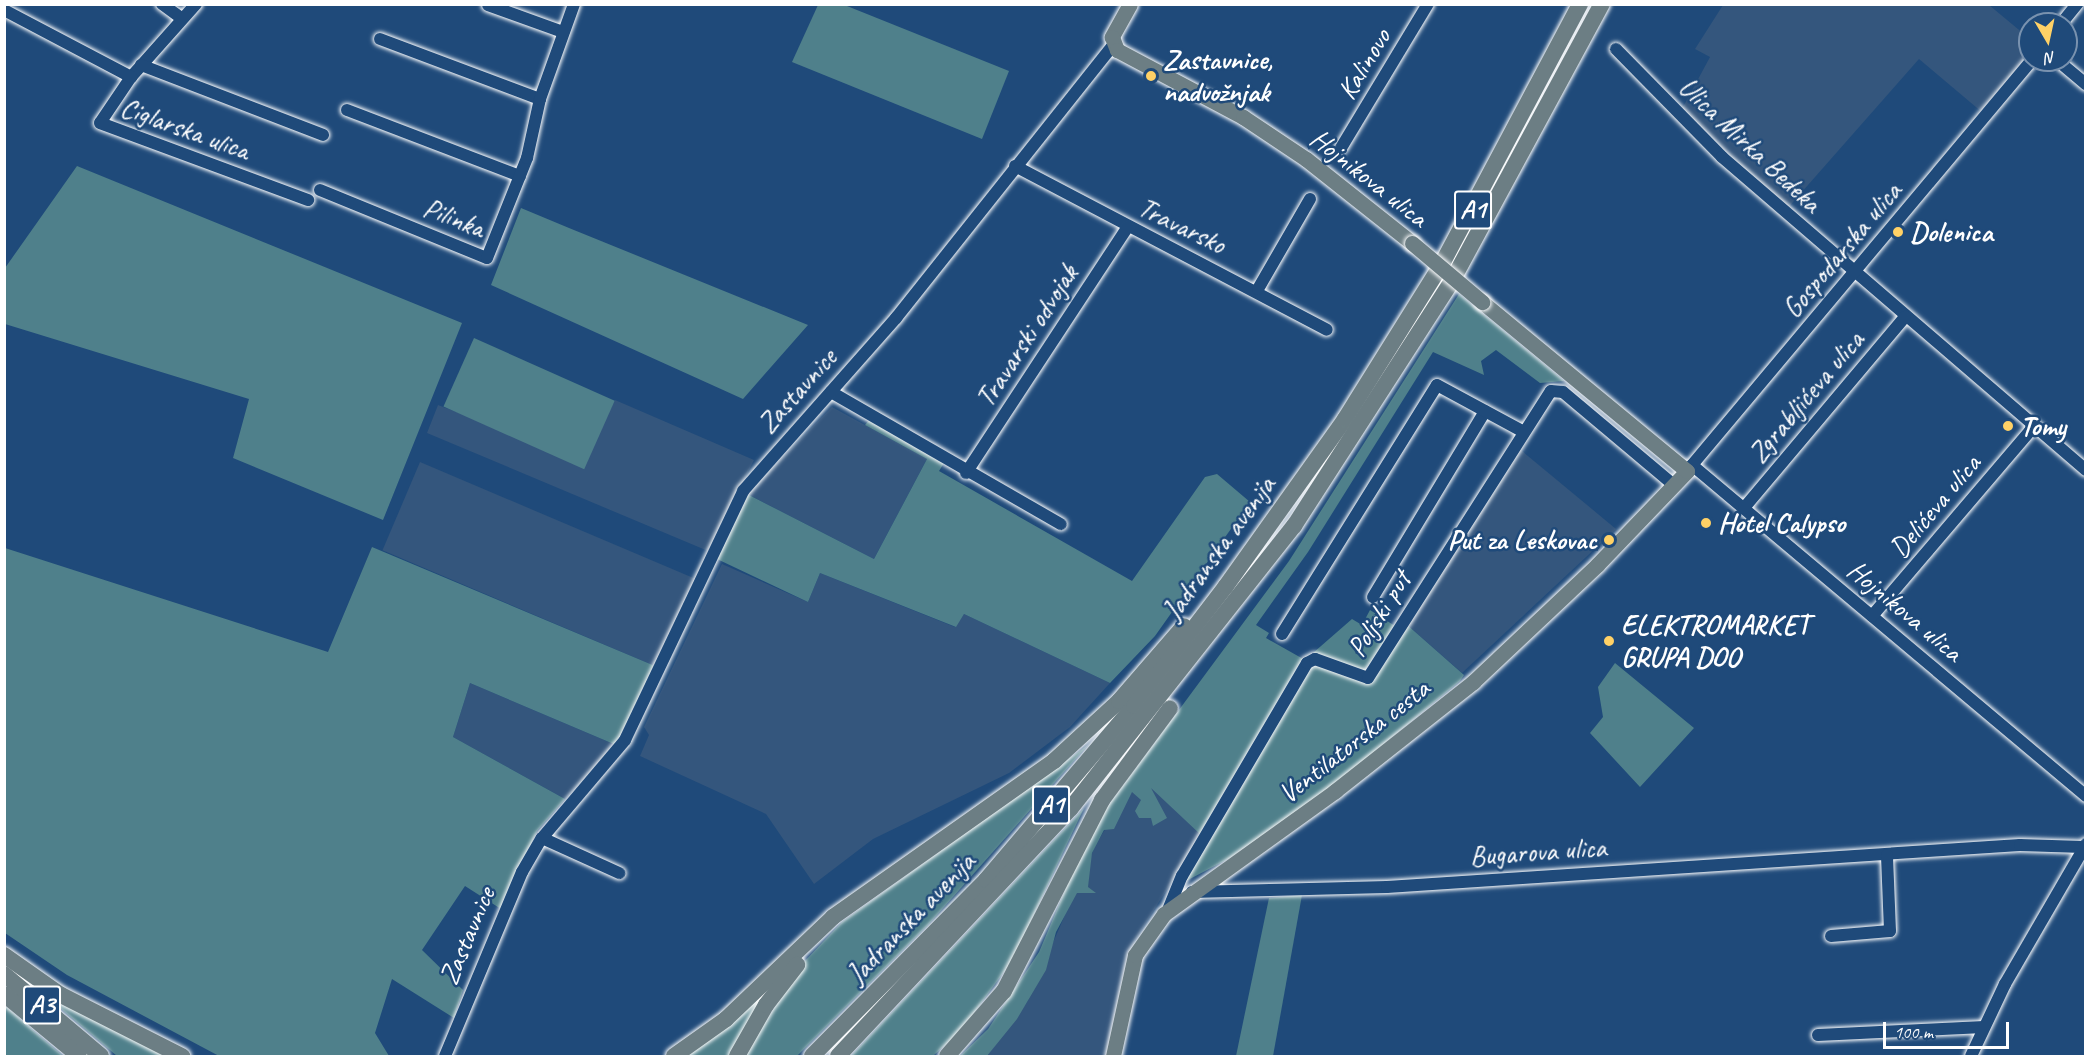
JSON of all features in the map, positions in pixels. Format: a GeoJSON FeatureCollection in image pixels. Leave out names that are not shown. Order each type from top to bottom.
{"type":"FeatureCollection","features":[{"type":"Feature","properties":{"kind":"highway","name":"Jadranska avenija"},"geometry":{"type":"LineString","coordinates":[[812,1056],[1031,828],[1148,690],[1265,532],[1443,262],[1580,4]]}},
{"type":"Feature","properties":{"kind":"highway","name":"Jadranska avenija"},"geometry":{"type":"LineString","coordinates":[[838,1056],[929,965],[1086,791],[1191,663],[1340,461],[1477,238],[1602,4]]}},
{"type":"Feature","properties":{"kind":"highway"},"geometry":{"type":"LineString","coordinates":[[951,1053],[1004,991],[1034,941],[1102,800],[1306,526],[1340,461]]}},
{"type":"Feature","properties":{"kind":"highway"},"geometry":{"type":"LineString","coordinates":[[674,1056],[726,1019],[850,906],[1054,761],[1119,701],[1265,532]]}},
{"type":"Feature","properties":{"kind":"highway"},"geometry":{"type":"LineString","coordinates":[[737,1056],[787,976],[850,906]]}},
{"type":"Feature","properties":{"kind":"highway"},"geometry":{"type":"LineString","coordinates":[[4,955],[62,995],[182,1056]]}},
{"type":"Feature","properties":{"kind":"highway","name":"A3"},"geometry":{"type":"LineString","coordinates":[[4,974],[102,1056]]}},
{"type":"Feature","properties":{"kind":"highway","name":"A3"},"geometry":{"type":"LineString","coordinates":[[4,994],[79,1056]]}},
{"type":"Feature","properties":{"kind":"main road","name":"Zastavnice"},"geometry":{"type":"LineString","coordinates":[[1113,45],[1130,4]]}},
{"type":"Feature","properties":{"kind":"main road","name":"Hojnikova ulica"},"geometry":{"type":"LineString","coordinates":[[1113,45],[1297,153],[1690,468]]}},
{"type":"Feature","properties":{"kind":"main road","name":"Ventilatorska cesta"},"geometry":{"type":"LineString","coordinates":[[1113,1056],[1135,955],[1146,932],[1168,910],[1335,791],[1473,681],[1690,468]]}},
{"type":"Feature","properties":{"kind":"street"},"geometry":{"type":"LineString","coordinates":[[162,4],[181,18]]}},
{"type":"Feature","properties":{"kind":"street","name":"Ciglarska ulica"},"geometry":{"type":"LineString","coordinates":[[196,4],[181,18],[131,77],[100,123],[308,200]]}},
{"type":"Feature","properties":{"kind":"street"},"geometry":{"type":"LineString","coordinates":[[488,4],[563,32]]}},
{"type":"Feature","properties":{"kind":"street","name":"Pilinka"},"geometry":{"type":"LineString","coordinates":[[320,190],[487,258],[520,176],[540,99],[574,4]]}},
{"type":"Feature","properties":{"kind":"street","name":"Kalinovo"},"geometry":{"type":"LineString","coordinates":[[1341,148],[1428,4]]}},
{"type":"Feature","properties":{"kind":"street","name":"Ciglarska ulica"},"geometry":{"type":"LineString","coordinates":[[4,10],[131,77]]}},
{"type":"Feature","properties":{"kind":"street"},"geometry":{"type":"LineString","coordinates":[[380,39],[540,99]]}},
{"type":"Feature","properties":{"kind":"street","name":"Zastavnice"},"geometry":{"type":"LineString","coordinates":[[445,1056],[522,872],[542,838],[626,740],[742,491],[831,392],[1113,45]]}},
{"type":"Feature","properties":{"kind":"street","name":"Ulica Mirka Bedeka"},"geometry":{"type":"LineString","coordinates":[[1616,49],[1722,157],[1853,273]]}},
{"type":"Feature","properties":{"kind":"street","name":"Ciglarska ulica"},"geometry":{"type":"LineString","coordinates":[[141,65],[323,135]]}},
{"type":"Feature","properties":{"kind":"street","name":"Gospodarska ulica"},"geometry":{"type":"LineString","coordinates":[[1690,468],[2022,72]]}},
{"type":"Feature","properties":{"kind":"street"},"geometry":{"type":"LineString","coordinates":[[2071,72],[2085,84]]}},
{"type":"Feature","properties":{"kind":"street"},"geometry":{"type":"LineString","coordinates":[[347,110],[520,176]]}},
{"type":"Feature","properties":{"kind":"street","name":"Travarsko"},"geometry":{"type":"LineString","coordinates":[[1015,166],[1128,226],[1258,290],[1327,330]]}},
{"type":"Feature","properties":{"kind":"street"},"geometry":{"type":"LineString","coordinates":[[1258,290],[1310,199]]}},
{"type":"Feature","properties":{"kind":"street","name":"Travarski odvojak"},"geometry":{"type":"LineString","coordinates":[[966,473],[1128,226]]}},
{"type":"Feature","properties":{"kind":"street"},"geometry":{"type":"LineString","coordinates":[[1853,273],[2085,470]]}},
{"type":"Feature","properties":{"kind":"street","name":"Zgrabljićeva ulica"},"geometry":{"type":"LineString","coordinates":[[1744,508],[1905,317]]}},
{"type":"Feature","properties":{"kind":"street"},"geometry":{"type":"LineString","coordinates":[[1282,634],[1437,385],[1522,431]]}},
{"type":"Feature","properties":{"kind":"street","name":"Poljski put"},"geometry":{"type":"LineString","coordinates":[[1168,910],[1182,876],[1306,663],[1315,659],[1368,678],[1522,431],[1557,389],[1674,485]]}},
{"type":"Feature","properties":{"kind":"street"},"geometry":{"type":"LineString","coordinates":[[831,392],[966,473],[1061,524]]}},
{"type":"Feature","properties":{"kind":"street","name":"Poljski put"},"geometry":{"type":"LineString","coordinates":[[1373,597],[1485,411]]}},
{"type":"Feature","properties":{"kind":"street","name":"Delićeva ulica"},"geometry":{"type":"LineString","coordinates":[[1872,616],[2034,426]]}},
{"type":"Feature","properties":{"kind":"street","name":"Hojnikova ulica"},"geometry":{"type":"LineString","coordinates":[[1690,468],[1744,508],[2085,796]]}},
{"type":"Feature","properties":{"kind":"street"},"geometry":{"type":"LineString","coordinates":[[542,838],[619,873]]}},
{"type":"Feature","properties":{"kind":"street","name":"Bugarova ulica"},"geometry":{"type":"LineString","coordinates":[[1192,892],[1276,893],[2020,845],[2084,845]]}},
{"type":"Feature","properties":{"kind":"street"},"geometry":{"type":"LineString","coordinates":[[1971,1056],[1984,1027],[2084,845]]}},
{"type":"Feature","properties":{"kind":"street"},"geometry":{"type":"LineString","coordinates":[[1831,936],[1890,931],[1887,855]]}},
{"type":"Feature","properties":{"kind":"street"},"geometry":{"type":"LineString","coordinates":[[1818,1035],[1984,1027]]}},
{"type":"Feature","properties":{"kind":"shaded area"},"geometry":{"type":"Polygon","coordinates":[[[1723,5],[1989,5],[2018,29],[2018,71],[1983,113],[1919,59],[1786,210],[1682,109],[1710,57],[1695,49],[1723,5]]]}},
{"type":"Feature","properties":{"kind":"shaded area"},"geometry":{"type":"Polygon","coordinates":[[[615,400],[754,460],[708,551],[427,433],[438,405],[584,460],[615,400]]]}},
{"type":"Feature","properties":{"kind":"shaded area"},"geometry":{"type":"Polygon","coordinates":[[[832,407],[927,459],[874,559],[747,494],[832,407]]]}},
{"type":"Feature","properties":{"kind":"shaded area"},"geometry":{"type":"Polygon","coordinates":[[[1516,446],[1616,529],[1462,673],[1405,623],[1516,446]]]}},
{"type":"Feature","properties":{"kind":"shaded area"},"geometry":{"type":"Polygon","coordinates":[[[420,462],[695,579],[658,667],[382,550],[420,462]]]}},
{"type":"Feature","properties":{"kind":"shaded area"},"geometry":{"type":"Polygon","coordinates":[[[722,564],[808,602],[820,573],[955,627],[964,614],[1110,683],[1070,727],[1009,773],[873,839],[814,884],[766,814],[640,756],[649,735],[644,727],[722,564]]]}},
{"type":"Feature","properties":{"kind":"shaded area"},"geometry":{"type":"Polygon","coordinates":[[[470,683],[616,745],[565,799],[453,737],[470,683]]]}},
{"type":"Feature","properties":{"kind":"shaded area"},"geometry":{"type":"Polygon","coordinates":[[[1143,768],[1201,835],[1135,940],[1109,1056],[987,1056],[1027,1002],[1096,844],[1143,768]]]}},
{"type":"Feature","properties":{"kind":"green space"},"geometry":{"type":"Polygon","coordinates":[[[842,4],[1009,71],[982,139],[792,62],[818,5],[842,4]]]}},
{"type":"Feature","properties":{"kind":"green space"},"geometry":{"type":"Polygon","coordinates":[[[77,166],[462,323],[383,520],[233,458],[249,399],[5,324],[5,268],[77,166]]]}},
{"type":"Feature","properties":{"kind":"green space"},"geometry":{"type":"Polygon","coordinates":[[[521,208],[808,325],[743,399],[491,285],[521,208]]]}},
{"type":"Feature","properties":{"kind":"green space"},"geometry":{"type":"Polygon","coordinates":[[[1459,294],[1564,381],[1540,383],[1496,350],[1481,361],[1484,375],[1433,352],[1308,552],[1256,625],[1269,633],[1266,638],[1305,660],[1201,835],[1151,788],[1167,818],[1153,826],[1151,818],[1139,818],[1135,811],[1141,800],[1132,792],[1114,829],[1104,830],[1092,853],[1088,887],[1096,893],[1077,893],[1056,932],[1046,970],[1017,1019],[987,1056],[960,1056],[988,1029],[1039,952],[1091,829],[1289,561],[1459,294]]]}},
{"type":"Feature","properties":{"kind":"green space"},"geometry":{"type":"Polygon","coordinates":[[[474,338],[615,401],[584,469],[443,407],[474,338]]]}},
{"type":"Feature","properties":{"kind":"green space"},"geometry":{"type":"Polygon","coordinates":[[[870,419],[944,463],[939,471],[1132,581],[1205,477],[1217,474],[1250,502],[1155,636],[1110,683],[964,614],[956,627],[820,573],[808,602],[717,559],[747,494],[874,559],[927,459],[865,425],[870,419]]]}},
{"type":"Feature","properties":{"kind":"green space"},"geometry":{"type":"Polygon","coordinates":[[[372,547],[655,666],[616,745],[470,683],[453,737],[565,799],[537,831],[501,909],[465,886],[422,950],[463,990],[454,1018],[392,979],[375,1033],[389,1056],[219,1056],[67,975],[5,933],[5,548],[328,652],[372,547]]]}},
{"type":"Feature","properties":{"kind":"green space"},"geometry":{"type":"Polygon","coordinates":[[[1370,610],[1395,626],[1363,674],[1313,653],[1352,619],[1362,625],[1370,610]]]}},
{"type":"Feature","properties":{"kind":"green space"},"geometry":{"type":"Polygon","coordinates":[[[1405,623],[1464,675],[1460,681],[1330,788],[1230,858],[1186,881],[1311,664],[1369,684],[1405,623]]]}},
{"type":"Feature","properties":{"kind":"green space"},"geometry":{"type":"Polygon","coordinates":[[[1615,663],[1694,728],[1640,787],[1590,733],[1603,717],[1598,687],[1615,663]]]}},
{"type":"Feature","properties":{"kind":"green space"},"geometry":{"type":"Polygon","coordinates":[[[1088,745],[929,924],[797,1056],[744,1056],[802,964],[842,922],[1088,745]]]}},
{"type":"Feature","properties":{"kind":"green space"},"geometry":{"type":"Polygon","coordinates":[[[1084,808],[1012,961],[960,1032],[933,1056],[851,1056],[1084,808]]]}},
{"type":"Feature","properties":{"kind":"green space"},"geometry":{"type":"Polygon","coordinates":[[[1302,895],[1273,1056],[1236,1056],[1269,898],[1302,895]]]}},
{"type":"Feature","properties":{"kind":"green space"},"geometry":{"type":"Polygon","coordinates":[[[21,975],[170,1056],[117,1056],[21,975]]]}},
{"type":"Feature","properties":{"kind":"green space"},"geometry":{"type":"Polygon","coordinates":[[[770,984],[731,1056],[683,1056],[770,984]]]}},
{"type":"Feature","properties":{"kind":"green space"},"geometry":{"type":"Polygon","coordinates":[[[4,1005],[35,1032],[63,1056],[5,1056],[4,1005]]]}},
{"type":"Feature","properties":{"kind":"place","name":"Zastavnice, nadvožnjak"},"geometry":{"type":"Point","coordinates":[1151,76]}},
{"type":"Feature","properties":{"kind":"place","name":"Dolenica"},"geometry":{"type":"Point","coordinates":[1898,232]}},
{"type":"Feature","properties":{"kind":"place","name":"Tomy"},"geometry":{"type":"Point","coordinates":[2008,426]}},
{"type":"Feature","properties":{"kind":"place","name":"Hotel Calypso"},"geometry":{"type":"Point","coordinates":[1706,523]}},
{"type":"Feature","properties":{"kind":"place","name":"Put za Leskovac"},"geometry":{"type":"Point","coordinates":[1609,540]}},
{"type":"Feature","properties":{"kind":"place","name":"ELEKTROMARKET GRUPA DOO"},"geometry":{"type":"Point","coordinates":[1609,641]}}]}
